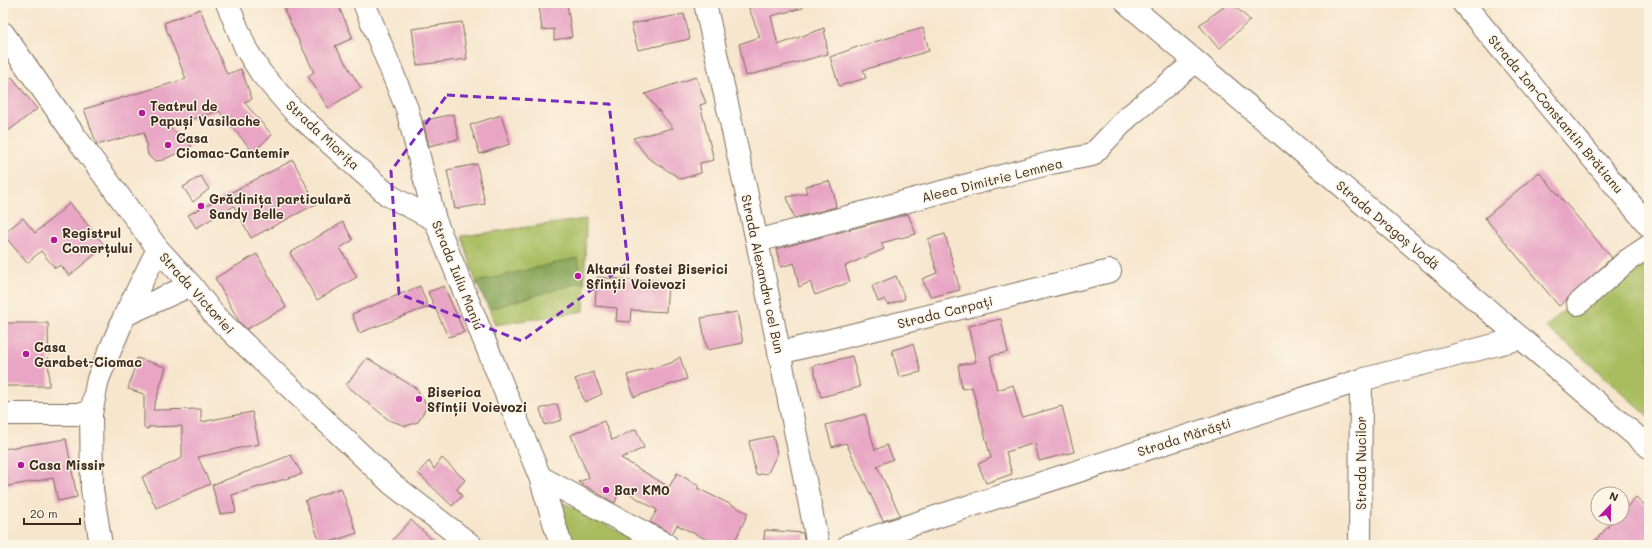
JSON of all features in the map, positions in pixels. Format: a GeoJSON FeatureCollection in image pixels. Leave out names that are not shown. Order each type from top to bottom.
{"type":"FeatureCollection","features":[{"type":"Feature","properties":{"kind":"street","name":"Strada Miorița"},"geometry":{"type":"LineString","coordinates":[[227,3],[246,49],[261,73],[293,110],[388,195],[435,220]]}},
{"type":"Feature","properties":{"kind":"street","name":"Strada Iuliu Maniu"},"geometry":{"type":"LineString","coordinates":[[364,3],[408,109],[435,220],[540,477],[560,545]]}},
{"type":"Feature","properties":{"kind":"street","name":"Strada Alexandru cel Bun"},"geometry":{"type":"LineString","coordinates":[[705,3],[757,241],[818,545]]}},
{"type":"Feature","properties":{"kind":"street","name":"Strada Dragoș Vodă"},"geometry":{"type":"LineString","coordinates":[[1127,3],[1649,447]]}},
{"type":"Feature","properties":{"kind":"street","name":"Strada Ion-Constantin Brătianu"},"geometry":{"type":"LineString","coordinates":[[1462,3],[1649,226]]}},
{"type":"Feature","properties":{"kind":"street","name":"Strada Victoriei"},"geometry":{"type":"LineString","coordinates":[[3,33],[75,136],[158,249],[191,284],[215,316],[392,484],[471,545]]}},
{"type":"Feature","properties":{"kind":"street","name":"Aleea Dimitrie Lemnea"},"geometry":{"type":"LineString","coordinates":[[757,241],[1051,163],[1092,155],[1128,117],[1195,62]]}},
{"type":"Feature","properties":{"kind":"street"},"geometry":{"type":"LineString","coordinates":[[1578,304],[1628,260],[1649,246]]}},
{"type":"Feature","properties":{"kind":"street"},"geometry":{"type":"LineString","coordinates":[[101,545],[92,489],[91,414],[98,379],[125,315],[158,249]]}},
{"type":"Feature","properties":{"kind":"street","name":"Strada Carpați"},"geometry":{"type":"LineString","coordinates":[[779,353],[1110,272]]}},
{"type":"Feature","properties":{"kind":"street"},"geometry":{"type":"LineString","coordinates":[[125,315],[191,284]]}},
{"type":"Feature","properties":{"kind":"street","name":"Strada Mărăști"},"geometry":{"type":"LineString","coordinates":[[849,545],[1361,380],[1521,338]]}},
{"type":"Feature","properties":{"kind":"street","name":"Strada Nucilor"},"geometry":{"type":"LineString","coordinates":[[1360,545],[1361,380]]}},
{"type":"Feature","properties":{"kind":"street"},"geometry":{"type":"LineString","coordinates":[[3,414],[91,414]]}},
{"type":"Feature","properties":{"kind":"street"},"geometry":{"type":"LineString","coordinates":[[540,477],[667,545]]}},
{"type":"Feature","properties":{"kind":"highlighted area"},"geometry":{"type":"Polygon","coordinates":[[[447,95],[609,104],[628,263],[522,341],[399,294],[391,171],[447,95]]]}},
{"type":"Feature","properties":{"kind":"green space"},"geometry":{"type":"Polygon","coordinates":[[[586,219],[584,311],[495,325],[489,308],[476,282],[462,236],[586,219]]]}},
{"type":"Feature","properties":{"kind":"green space"},"geometry":{"type":"Polygon","coordinates":[[[1642,238],[1649,249],[1649,417],[1546,327],[1642,238]]]}},
{"type":"Feature","properties":{"kind":"green space"},"geometry":{"type":"Polygon","coordinates":[[[577,258],[585,281],[489,309],[476,282],[577,258]]]}},
{"type":"Feature","properties":{"kind":"green space"},"geometry":{"type":"Polygon","coordinates":[[[556,499],[639,542],[571,543],[556,499]]]}},
{"type":"Feature","properties":{"kind":"building"},"geometry":{"type":"Polygon","coordinates":[[[299,3],[337,3],[353,38],[335,46],[361,88],[328,108],[308,76],[314,72],[284,10],[299,3]]]}},
{"type":"Feature","properties":{"kind":"building"},"geometry":{"type":"Polygon","coordinates":[[[549,3],[567,3],[572,37],[554,40],[554,29],[542,30],[539,5],[549,3]]]}},
{"type":"Feature","properties":{"kind":"building"},"geometry":{"type":"Polygon","coordinates":[[[747,3],[802,3],[803,8],[771,16],[778,45],[824,28],[828,54],[746,76],[739,44],[760,37],[747,3]]]}},
{"type":"Feature","properties":{"kind":"building"},"geometry":{"type":"Polygon","coordinates":[[[1231,3],[1250,20],[1219,49],[1199,25],[1231,3]]]}},
{"type":"Feature","properties":{"kind":"building"},"geometry":{"type":"Polygon","coordinates":[[[200,9],[227,74],[241,69],[252,99],[244,102],[272,135],[253,152],[219,111],[168,126],[192,146],[163,160],[154,161],[148,155],[144,132],[97,145],[84,109],[186,79],[164,23],[200,9]]]}},
{"type":"Feature","properties":{"kind":"building"},"geometry":{"type":"Polygon","coordinates":[[[684,14],[690,39],[638,50],[631,24],[684,14]]]}},
{"type":"Feature","properties":{"kind":"building"},"geometry":{"type":"Polygon","coordinates":[[[462,22],[467,59],[417,65],[412,29],[462,22]]]}},
{"type":"Feature","properties":{"kind":"building"},"geometry":{"type":"Polygon","coordinates":[[[923,28],[929,51],[863,70],[866,78],[839,86],[830,57],[860,46],[923,28]]]}},
{"type":"Feature","properties":{"kind":"building"},"geometry":{"type":"Polygon","coordinates":[[[12,77],[37,109],[3,135],[3,84],[12,77]]]}},
{"type":"Feature","properties":{"kind":"building"},"geometry":{"type":"Polygon","coordinates":[[[696,77],[706,103],[700,105],[714,160],[700,163],[701,173],[681,179],[648,158],[633,138],[673,128],[645,94],[696,77]]]}},
{"type":"Feature","properties":{"kind":"building"},"geometry":{"type":"Polygon","coordinates":[[[453,114],[459,139],[429,146],[423,121],[453,114]]]}},
{"type":"Feature","properties":{"kind":"building"},"geometry":{"type":"Polygon","coordinates":[[[501,115],[510,144],[480,154],[470,125],[501,115]]]}},
{"type":"Feature","properties":{"kind":"building"},"geometry":{"type":"Polygon","coordinates":[[[293,160],[316,204],[251,238],[234,206],[196,228],[188,215],[293,160]]]}},
{"type":"Feature","properties":{"kind":"building"},"geometry":{"type":"Polygon","coordinates":[[[477,164],[485,204],[455,209],[447,170],[477,164]]]}},
{"type":"Feature","properties":{"kind":"building"},"geometry":{"type":"Polygon","coordinates":[[[1539,172],[1612,258],[1559,306],[1485,218],[1539,172]]]}},
{"type":"Feature","properties":{"kind":"building"},"geometry":{"type":"Polygon","coordinates":[[[201,176],[209,189],[193,202],[183,187],[201,176]]]}},
{"type":"Feature","properties":{"kind":"building"},"geometry":{"type":"Polygon","coordinates":[[[829,181],[834,194],[836,207],[794,218],[787,197],[807,193],[805,186],[829,181]]]}},
{"type":"Feature","properties":{"kind":"building","name":"Registrul Comerțului"},"geometry":{"type":"Polygon","coordinates":[[[70,203],[105,246],[69,276],[61,265],[55,268],[41,251],[27,263],[3,234],[23,218],[35,233],[70,203]]]}},
{"type":"Feature","properties":{"kind":"building"},"geometry":{"type":"Polygon","coordinates":[[[908,214],[916,234],[881,243],[884,249],[845,266],[850,282],[815,295],[810,282],[799,287],[794,263],[781,267],[776,249],[908,214]]]}},
{"type":"Feature","properties":{"kind":"building"},"geometry":{"type":"Polygon","coordinates":[[[343,222],[353,240],[340,248],[357,277],[317,300],[290,253],[343,222]]]}},
{"type":"Feature","properties":{"kind":"building"},"geometry":{"type":"Polygon","coordinates":[[[945,234],[960,290],[931,297],[922,279],[937,273],[928,239],[945,234]]]}},
{"type":"Feature","properties":{"kind":"building"},"geometry":{"type":"Polygon","coordinates":[[[257,254],[286,307],[247,329],[240,323],[215,278],[257,254]]]}},
{"type":"Feature","properties":{"kind":"building"},"geometry":{"type":"Polygon","coordinates":[[[896,276],[905,299],[888,305],[885,299],[878,302],[872,286],[896,276]]]}},
{"type":"Feature","properties":{"kind":"building"},"geometry":{"type":"Polygon","coordinates":[[[597,277],[668,283],[666,312],[631,310],[630,322],[616,321],[617,308],[595,306],[597,277]]]}},
{"type":"Feature","properties":{"kind":"building"},"geometry":{"type":"Polygon","coordinates":[[[420,286],[428,307],[359,333],[352,314],[420,286]]]}},
{"type":"Feature","properties":{"kind":"building"},"geometry":{"type":"Polygon","coordinates":[[[444,286],[464,332],[448,337],[428,292],[444,286]]]}},
{"type":"Feature","properties":{"kind":"building"},"geometry":{"type":"Polygon","coordinates":[[[737,312],[743,343],[707,350],[701,318],[737,312]]]}},
{"type":"Feature","properties":{"kind":"building"},"geometry":{"type":"Polygon","coordinates":[[[1001,319],[1008,352],[990,356],[997,390],[1013,385],[1022,417],[1062,406],[1074,452],[1039,461],[1035,443],[1006,452],[1012,474],[986,483],[978,464],[991,458],[972,387],[962,389],[958,365],[976,362],[968,326],[1001,319]]]}},
{"type":"Feature","properties":{"kind":"building","name":"Casa Garabet-Ciomac"},"geometry":{"type":"Polygon","coordinates":[[[3,323],[48,323],[49,386],[3,386],[3,323]]]}},
{"type":"Feature","properties":{"kind":"building"},"geometry":{"type":"Polygon","coordinates":[[[913,344],[921,372],[899,377],[892,350],[913,344]]]}},
{"type":"Feature","properties":{"kind":"building"},"geometry":{"type":"Polygon","coordinates":[[[852,356],[860,387],[821,397],[813,366],[852,356]]]}},
{"type":"Feature","properties":{"kind":"building"},"geometry":{"type":"Polygon","coordinates":[[[680,357],[687,379],[634,397],[627,375],[671,363],[680,357]]]}},
{"type":"Feature","properties":{"kind":"building"},"geometry":{"type":"Polygon","coordinates":[[[137,358],[166,367],[153,410],[201,409],[201,422],[252,412],[259,444],[198,457],[210,484],[156,508],[142,477],[182,458],[182,426],[148,427],[148,429],[144,428],[144,394],[128,389],[137,358]]]}},
{"type":"Feature","properties":{"kind":"building"},"geometry":{"type":"Polygon","coordinates":[[[367,358],[417,389],[427,406],[418,422],[406,426],[389,420],[346,385],[367,358]]]}},
{"type":"Feature","properties":{"kind":"building"},"geometry":{"type":"Polygon","coordinates":[[[593,372],[602,394],[585,402],[575,379],[593,372]]]}},
{"type":"Feature","properties":{"kind":"building"},"geometry":{"type":"Polygon","coordinates":[[[557,404],[562,420],[545,425],[540,409],[557,404]]]}},
{"type":"Feature","properties":{"kind":"building"},"geometry":{"type":"Polygon","coordinates":[[[865,414],[875,450],[887,445],[893,459],[877,466],[900,515],[883,521],[846,443],[832,447],[826,425],[865,414]]]}},
{"type":"Feature","properties":{"kind":"building"},"geometry":{"type":"Polygon","coordinates":[[[604,421],[612,440],[636,429],[644,448],[621,458],[669,487],[677,473],[699,486],[697,488],[748,513],[733,545],[718,545],[677,525],[672,534],[650,522],[657,510],[620,488],[615,503],[578,482],[589,478],[571,435],[604,421]]]}},
{"type":"Feature","properties":{"kind":"building"},"geometry":{"type":"Polygon","coordinates":[[[773,436],[777,454],[768,473],[756,475],[749,441],[773,436]]]}},
{"type":"Feature","properties":{"kind":"building"},"geometry":{"type":"Polygon","coordinates":[[[66,439],[77,497],[58,501],[53,478],[3,487],[3,449],[66,439]]]}},
{"type":"Feature","properties":{"kind":"building"},"geometry":{"type":"Polygon","coordinates":[[[291,455],[302,474],[232,495],[236,512],[220,514],[212,485],[291,455]]]}},
{"type":"Feature","properties":{"kind":"building"},"geometry":{"type":"Polygon","coordinates":[[[442,458],[465,480],[457,489],[462,496],[452,506],[418,473],[429,461],[434,469],[442,458]]]}},
{"type":"Feature","properties":{"kind":"building"},"geometry":{"type":"Polygon","coordinates":[[[341,488],[357,533],[321,545],[305,501],[341,488]]]}},
{"type":"Feature","properties":{"kind":"building"},"geometry":{"type":"Polygon","coordinates":[[[1636,497],[1649,509],[1649,545],[1591,545],[1609,526],[1630,526],[1630,503],[1636,497]]]}},
{"type":"Feature","properties":{"kind":"building"},"geometry":{"type":"Polygon","coordinates":[[[411,520],[438,545],[388,545],[411,520]]]}},
{"type":"Feature","properties":{"kind":"building"},"geometry":{"type":"Polygon","coordinates":[[[765,530],[803,533],[805,545],[763,545],[765,530]]]}},
{"type":"Feature","properties":{"kind":"place","name":"Teatrul de Papuși Vasilache"},"geometry":{"type":"Point","coordinates":[142,113]}},
{"type":"Feature","properties":{"kind":"place","name":"Casa Ciomac-Cantemir"},"geometry":{"type":"Point","coordinates":[168,145]}},
{"type":"Feature","properties":{"kind":"place","name":"Grădinița particulară Sandy Belle"},"geometry":{"type":"Point","coordinates":[201,206]}},
{"type":"Feature","properties":{"kind":"place","name":"Registrul Comerțului"},"geometry":{"type":"Point","coordinates":[54,240]}},
{"type":"Feature","properties":{"kind":"place","name":"Altarul fostei Biserici Sfinții Voievozi"},"geometry":{"type":"Point","coordinates":[578,276]}},
{"type":"Feature","properties":{"kind":"place","name":"Casa Garabet-Ciomac"},"geometry":{"type":"Point","coordinates":[26,354]}},
{"type":"Feature","properties":{"kind":"place","name":"Biserica Sfinții Voievozi"},"geometry":{"type":"Point","coordinates":[419,399]}},
{"type":"Feature","properties":{"kind":"place","name":"Casa Missir"},"geometry":{"type":"Point","coordinates":[21,465]}},
{"type":"Feature","properties":{"kind":"place","name":"Bar KM0"},"geometry":{"type":"Point","coordinates":[606,490]}}]}
